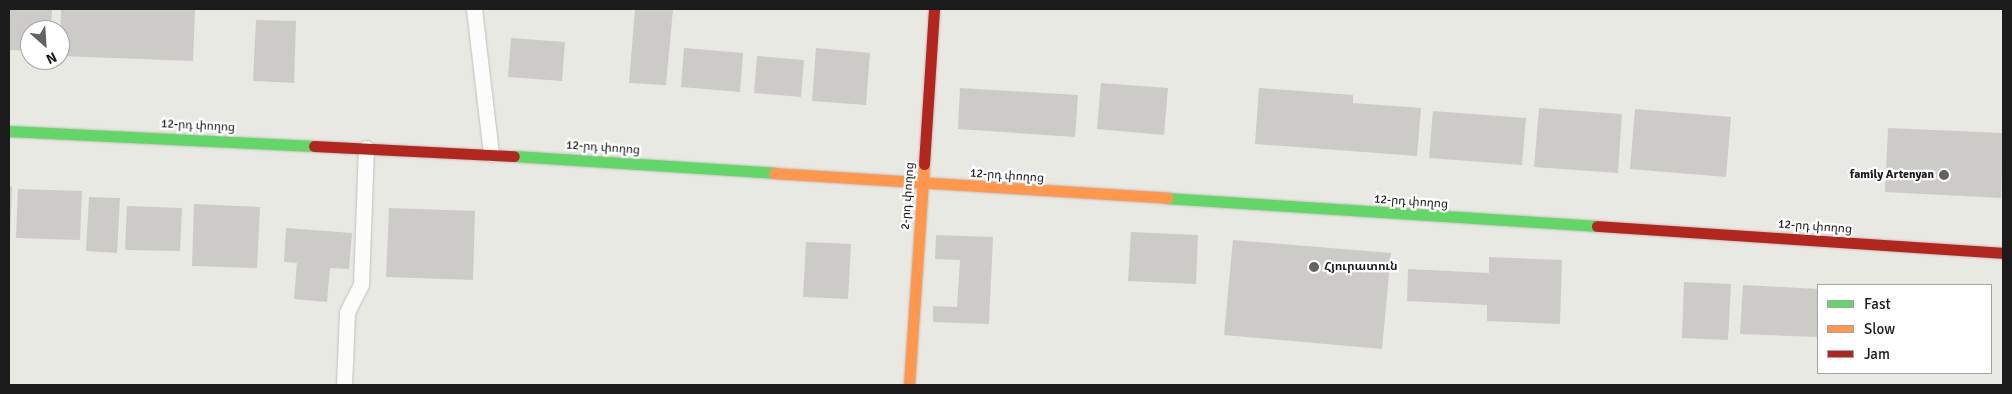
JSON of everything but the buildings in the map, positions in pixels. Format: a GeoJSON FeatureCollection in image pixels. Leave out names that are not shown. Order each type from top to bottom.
{"type":"FeatureCollection","features":[{"type":"Feature","properties":{"kind":"street","name":"2-րդ փողոց"},"geometry":{"type":"LineString","coordinates":[[909,385],[934,9]]}},
{"type":"Feature","properties":{"kind":"street","name":"12-րդ փողոց"},"geometry":{"type":"LineString","coordinates":[[9,130],[491,154],[922,184],[2003,253]]}},
{"type":"Feature","properties":{"kind":"lane"},"geometry":{"type":"LineString","coordinates":[[474,9],[491,154]]}},
{"type":"Feature","properties":{"kind":"lane"},"geometry":{"type":"LineString","coordinates":[[344,385],[347,312],[361,284],[366,148]]}},
{"type":"Feature","properties":{"kind":"traffic: fast"},"geometry":{"type":"LineString","coordinates":[[9,131],[314,146]]}},
{"type":"Feature","properties":{"kind":"traffic: fast"},"geometry":{"type":"LineString","coordinates":[[514,156],[774,173]]}},
{"type":"Feature","properties":{"kind":"traffic: fast"},"geometry":{"type":"LineString","coordinates":[[1167,198],[1597,226]]}},
{"type":"Feature","properties":{"kind":"traffic: slow"},"geometry":{"type":"LineString","coordinates":[[909,385],[924,164]]}},
{"type":"Feature","properties":{"kind":"traffic: slow"},"geometry":{"type":"LineString","coordinates":[[774,173],[1167,198]]}},
{"type":"Feature","properties":{"kind":"traffic: jam"},"geometry":{"type":"LineString","coordinates":[[924,164],[934,9]]}},
{"type":"Feature","properties":{"kind":"traffic: jam"},"geometry":{"type":"LineString","coordinates":[[314,146],[514,156]]}},
{"type":"Feature","properties":{"kind":"traffic: jam"},"geometry":{"type":"LineString","coordinates":[[1597,226],[2003,253]]}},
{"type":"Feature","properties":{"kind":"place","name":"family Artenyan"},"geometry":{"type":"Point","coordinates":[1944,175]}},
{"type":"Feature","properties":{"kind":"place","name":"Հյուրատուն"},"geometry":{"type":"Point","coordinates":[1314,267]}}]}
